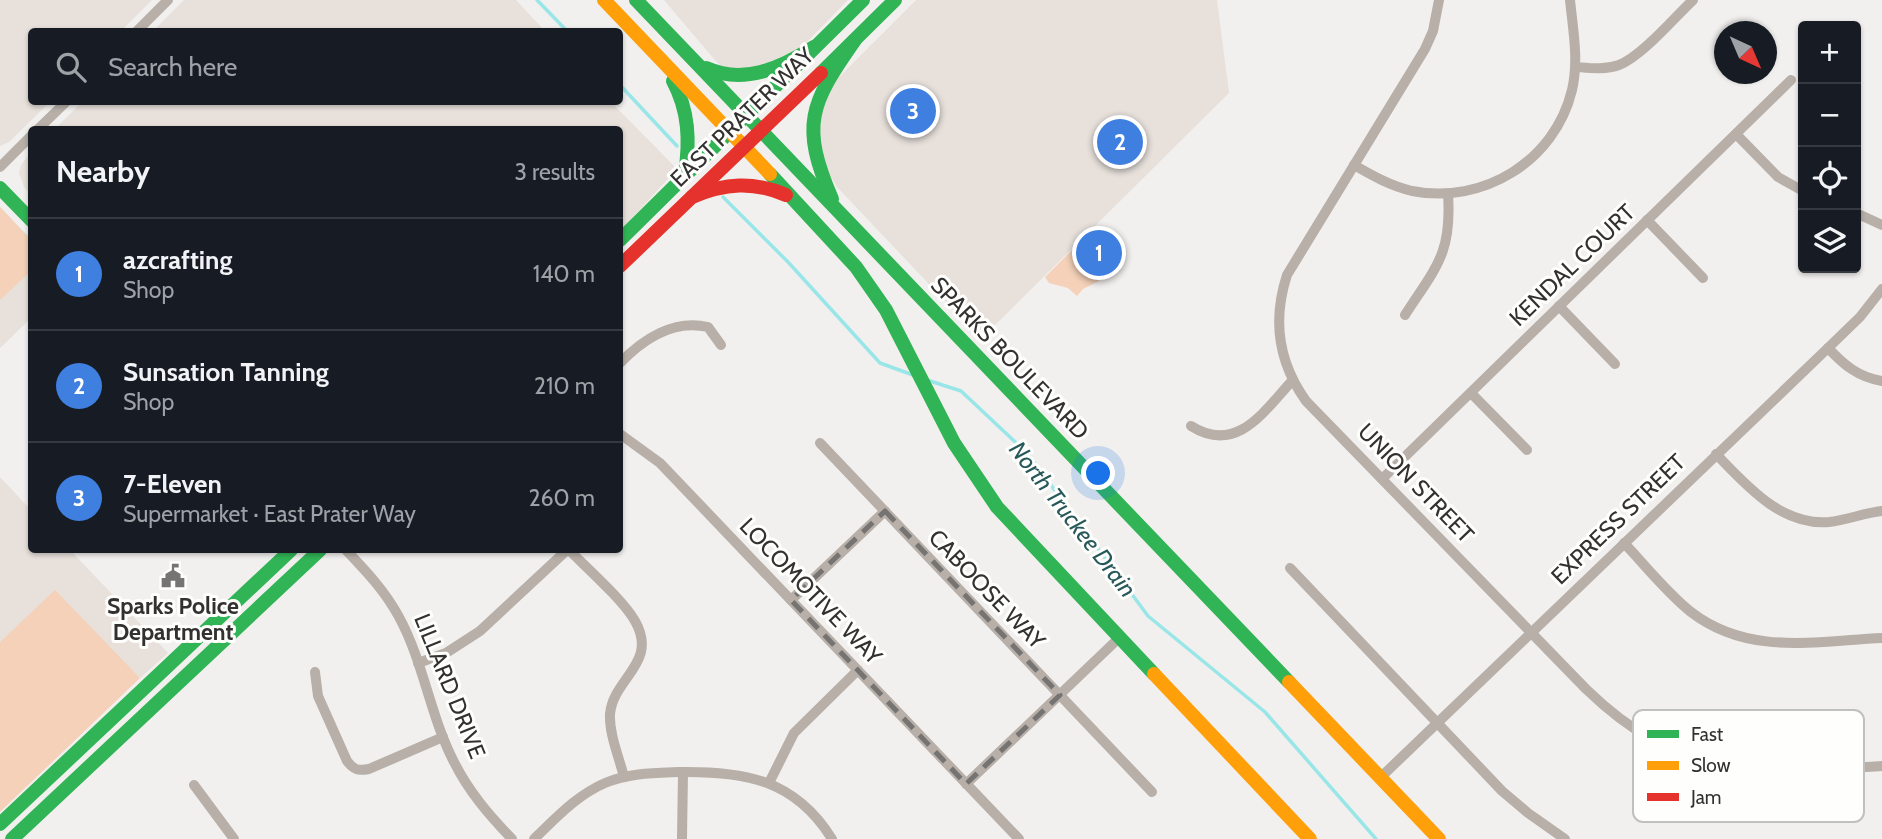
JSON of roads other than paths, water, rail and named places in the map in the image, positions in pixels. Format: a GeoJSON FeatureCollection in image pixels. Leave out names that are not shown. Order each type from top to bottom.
{"type":"FeatureCollection","features":[{"type":"Feature","properties":{"kind":"main road"},"geometry":{"type":"LineString","coordinates":[[604,0],[856,267],[887,310],[932,404],[959,452],[997,507],[1310,839]]}},
{"type":"Feature","properties":{"kind":"main road","name":"SPARKS BOULEVARD"},"geometry":{"type":"LineString","coordinates":[[636,0],[1438,839]]}},
{"type":"Feature","properties":{"kind":"main road","name":"EAST PRATER WAY"},"geometry":{"type":"LineString","coordinates":[[623,237],[863,0]]}},
{"type":"Feature","properties":{"kind":"main road","name":"EAST PRATER WAY"},"geometry":{"type":"LineString","coordinates":[[623,263],[895,0]]}},
{"type":"Feature","properties":{"kind":"main road"},"geometry":{"type":"LineString","coordinates":[[839,213],[819,169],[810,130],[813,111],[829,76],[855,40]]}},
{"type":"Feature","properties":{"kind":"main road"},"geometry":{"type":"LineString","coordinates":[[691,58],[709,71],[730,77],[777,68],[814,47]]}},
{"type":"Feature","properties":{"kind":"main road"},"geometry":{"type":"LineString","coordinates":[[659,58],[678,89],[686,109],[689,133],[685,174]]}},
{"type":"Feature","properties":{"kind":"main road"},"geometry":{"type":"LineString","coordinates":[[692,197],[711,188],[749,183],[772,188],[793,198]]}},
{"type":"Feature","properties":{"kind":"main road"},"geometry":{"type":"LineString","coordinates":[[0,188],[28,217]]}},
{"type":"Feature","properties":{"kind":"main road"},"geometry":{"type":"LineString","coordinates":[[0,824],[288,553]]}},
{"type":"Feature","properties":{"kind":"main road"},"geometry":{"type":"LineString","coordinates":[[12,839],[317,553]]}},
{"type":"Feature","properties":{"kind":"street"},"geometry":{"type":"LineString","coordinates":[[140,28],[168,0]]}},
{"type":"Feature","properties":{"kind":"street","name":"UNION STREET"},"geometry":{"type":"LineString","coordinates":[[1439,0],[1433,31],[1425,49],[1296,259],[1282,292],[1278,310],[1279,344],[1292,381],[1306,401],[1603,706],[1633,727]]}},
{"type":"Feature","properties":{"kind":"street"},"geometry":{"type":"LineString","coordinates":[[1354,164],[1395,186],[1448,194],[1466,192],[1494,183],[1532,159],[1555,131],[1572,93],[1576,67],[1570,0]]}},
{"type":"Feature","properties":{"kind":"street"},"geometry":{"type":"LineString","coordinates":[[1576,67],[1608,68],[1620,65],[1632,58],[1692,0]]}},
{"type":"Feature","properties":{"kind":"street","name":"KENDAL COURT"},"geometry":{"type":"LineString","coordinates":[[1382,480],[1791,80]]}},
{"type":"Feature","properties":{"kind":"street"},"geometry":{"type":"LineString","coordinates":[[41,126],[63,105]]}},
{"type":"Feature","properties":{"kind":"street"},"geometry":{"type":"LineString","coordinates":[[1736,134],[1778,177],[1798,188]]}},
{"type":"Feature","properties":{"kind":"street"},"geometry":{"type":"LineString","coordinates":[[0,167],[28,139]]}},
{"type":"Feature","properties":{"kind":"street"},"geometry":{"type":"LineString","coordinates":[[1405,315],[1440,262],[1446,246],[1449,231],[1448,194]]}},
{"type":"Feature","properties":{"kind":"street"},"geometry":{"type":"LineString","coordinates":[[1861,215],[1882,225]]}},
{"type":"Feature","properties":{"kind":"street"},"geometry":{"type":"LineString","coordinates":[[1647,220],[1703,278]]}},
{"type":"Feature","properties":{"kind":"street","name":"EXPRESS STREET"},"geometry":{"type":"LineString","coordinates":[[1381,777],[1436,721],[1860,317],[1882,289]]}},
{"type":"Feature","properties":{"kind":"street"},"geometry":{"type":"LineString","coordinates":[[1559,306],[1615,364]]}},
{"type":"Feature","properties":{"kind":"street"},"geometry":{"type":"LineString","coordinates":[[623,360],[646,341],[686,324],[708,327],[721,345]]}},
{"type":"Feature","properties":{"kind":"street"},"geometry":{"type":"LineString","coordinates":[[1828,348],[1846,367],[1857,374],[1882,381]]}},
{"type":"Feature","properties":{"kind":"street"},"geometry":{"type":"LineString","coordinates":[[1191,426],[1208,435],[1220,436],[1242,431],[1252,425],[1292,381]]}},
{"type":"Feature","properties":{"kind":"street"},"geometry":{"type":"LineString","coordinates":[[1471,393],[1527,450]]}},
{"type":"Feature","properties":{"kind":"street","name":"LOCOMOTIVE WAY"},"geometry":{"type":"LineString","coordinates":[[623,435],[660,463],[1019,839]]}},
{"type":"Feature","properties":{"kind":"street","name":"CABOOSE WAY"},"geometry":{"type":"LineString","coordinates":[[820,443],[1152,792]]}},
{"type":"Feature","properties":{"kind":"street"},"geometry":{"type":"LineString","coordinates":[[1716,454],[1753,492],[1769,504],[1796,517],[1829,522],[1882,511]]}},
{"type":"Feature","properties":{"kind":"street"},"geometry":{"type":"LineString","coordinates":[[791,600],[884,511]]}},
{"type":"Feature","properties":{"kind":"street"},"geometry":{"type":"LineString","coordinates":[[1623,542],[1689,610],[1706,622],[1740,638],[1777,643],[1882,638]]}},
{"type":"Feature","properties":{"kind":"street","name":"LILLARD DRIVE"},"geometry":{"type":"LineString","coordinates":[[349,553],[386,596],[399,618],[418,663],[443,737],[465,783],[512,839]]}},
{"type":"Feature","properties":{"kind":"street"},"geometry":{"type":"LineString","coordinates":[[418,663],[446,653],[480,631],[565,553]]}},
{"type":"Feature","properties":{"kind":"street"},"geometry":{"type":"LineString","coordinates":[[571,553],[628,611],[640,631],[641,652],[638,663],[618,690],[610,713],[624,777]]}},
{"type":"Feature","properties":{"kind":"street"},"geometry":{"type":"LineString","coordinates":[[1290,568],[1502,790],[1528,813],[1565,839]]}},
{"type":"Feature","properties":{"kind":"street"},"geometry":{"type":"LineString","coordinates":[[967,784],[1119,638]]}},
{"type":"Feature","properties":{"kind":"street"},"geometry":{"type":"LineString","coordinates":[[769,783],[794,733],[858,670]]}},
{"type":"Feature","properties":{"kind":"street"},"geometry":{"type":"LineString","coordinates":[[316,672],[318,696],[346,761],[353,768],[359,771],[369,769],[443,737]]}},
{"type":"Feature","properties":{"kind":"street","name":"UNION STREET"},"geometry":{"type":"LineString","coordinates":[[1864,767],[1882,766]]}},
{"type":"Feature","properties":{"kind":"street"},"geometry":{"type":"LineString","coordinates":[[682,839],[683,772]]}},
{"type":"Feature","properties":{"kind":"street"},"geometry":{"type":"LineString","coordinates":[[534,839],[576,800],[606,783],[646,773],[683,772],[731,773],[769,783],[799,800],[814,813],[832,839]]}},
{"type":"Feature","properties":{"kind":"street"},"geometry":{"type":"LineString","coordinates":[[194,785],[234,839]]}},
{"type":"Feature","properties":{"kind":"waterway","name":"North Truckee Drain"},"geometry":{"type":"LineString","coordinates":[[537,0],[564,28]]}},
{"type":"Feature","properties":{"kind":"waterway","name":"North Truckee Drain"},"geometry":{"type":"LineString","coordinates":[[623,88],[677,146]]}},
{"type":"Feature","properties":{"kind":"waterway","name":"North Truckee Drain"},"geometry":{"type":"LineString","coordinates":[[723,197],[788,262],[880,363],[913,375]]}},
{"type":"Feature","properties":{"kind":"waterway","name":"North Truckee Drain"},"geometry":{"type":"LineString","coordinates":[[927,380],[961,391],[1028,454],[1148,616],[1265,712],[1376,839]]}},
{"type":"Feature","properties":{"kind":"place","name":"7-Eleven"},"geometry":{"type":"Point","coordinates":[913,111]}},
{"type":"Feature","properties":{"kind":"place","name":"Sunsation Tanning"},"geometry":{"type":"Point","coordinates":[1120,142]}},
{"type":"Feature","properties":{"kind":"place","name":"azcrafting"},"geometry":{"type":"Point","coordinates":[1099,253]}},
{"type":"Feature","properties":{"kind":"place","name":"Sparks Police Department"},"geometry":{"type":"Point","coordinates":[173,576]}}]}
